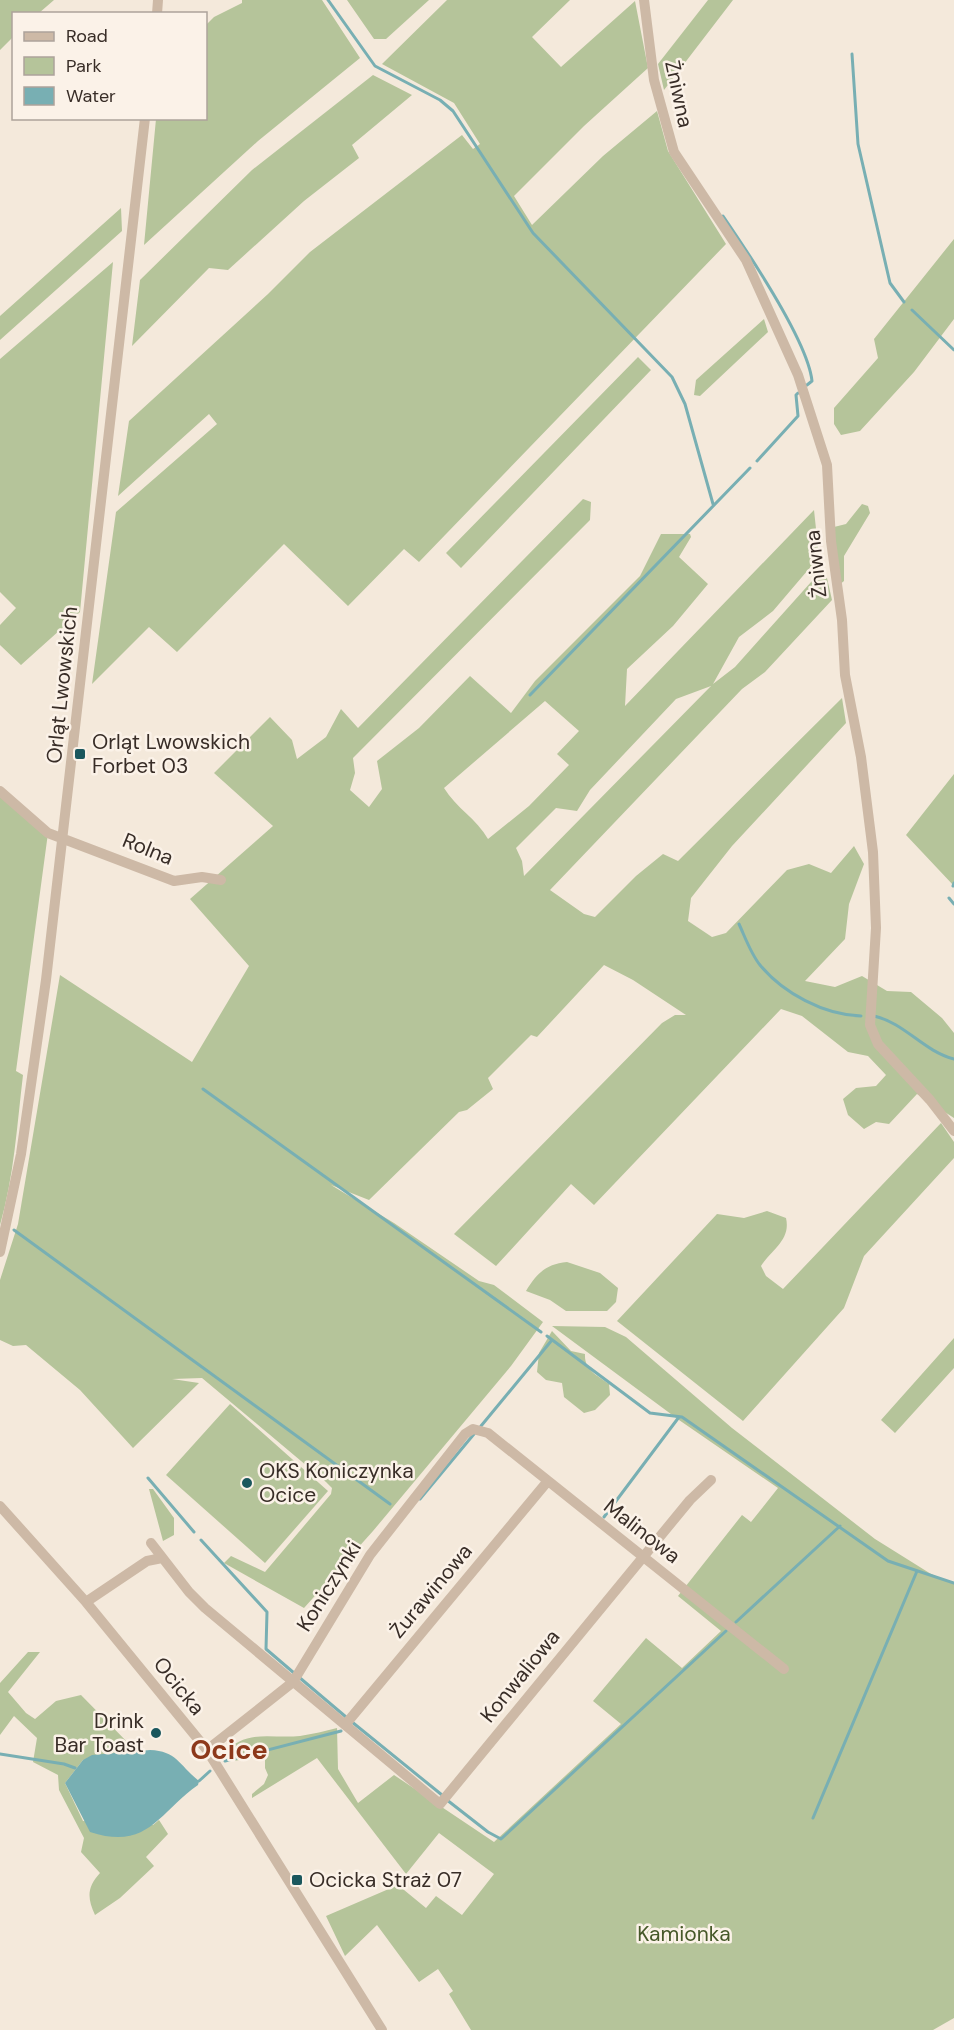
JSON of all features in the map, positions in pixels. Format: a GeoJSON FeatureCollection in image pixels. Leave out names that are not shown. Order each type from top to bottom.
{"type":"FeatureCollection","features":[{"type":"Feature","properties":{"kind":"street","name":"Żniwna"},"geometry":{"type":"LineString","coordinates":[[644,0],[654,80],[671,145],[680,165],[746,260],[798,375],[827,465],[831,541],[842,620],[845,675],[861,757],[874,861],[876,936],[870,1025],[878,1044],[930,1100],[954,1131]]}},
{"type":"Feature","properties":{"kind":"street","name":"Orląt Lwowskich"},"geometry":{"type":"LineString","coordinates":[[0,1252],[14,1193],[27,1115],[64,837],[145,120]]}},
{"type":"Feature","properties":{"kind":"street","name":"Rolna"},"geometry":{"type":"LineString","coordinates":[[0,791],[48,832],[174,881],[202,877],[221,880]]}},
{"type":"Feature","properties":{"kind":"street","name":"Malinowa"},"geometry":{"type":"LineString","coordinates":[[473,1429],[488,1434],[784,1669]]}},
{"type":"Feature","properties":{"kind":"street","name":"Koniczynki"},"geometry":{"type":"LineString","coordinates":[[207,1750],[293,1683],[370,1555],[465,1434],[473,1429]]}},
{"type":"Feature","properties":{"kind":"street","name":"Konwaliowa"},"geometry":{"type":"LineString","coordinates":[[345,1725],[440,1804],[690,1500],[711,1480]]}},
{"type":"Feature","properties":{"kind":"street","name":"Żurawinowa"},"geometry":{"type":"LineString","coordinates":[[345,1725],[547,1482]]}},
{"type":"Feature","properties":{"kind":"street","name":"Ocicka"},"geometry":{"type":"LineString","coordinates":[[0,1506],[86,1602],[207,1750],[382,2030]]}},
{"type":"Feature","properties":{"kind":"street"},"geometry":{"type":"LineString","coordinates":[[151,1543],[205,1608],[345,1725]]}},
{"type":"Feature","properties":{"kind":"street"},"geometry":{"type":"LineString","coordinates":[[86,1602],[147,1561],[162,1558]]}},
{"type":"Feature","properties":{"kind":"green space"},"geometry":{"type":"Polygon","coordinates":[[[0,0],[54,0],[40,12],[12,12],[12,38],[0,50],[0,0]]]}},
{"type":"Feature","properties":{"kind":"green space"},"geometry":{"type":"Polygon","coordinates":[[[242,0],[322,0],[360,58],[258,141],[144,245],[156,120],[207,120],[207,24],[214,17],[242,3],[242,0]]]}},
{"type":"Feature","properties":{"kind":"green space"},"geometry":{"type":"Polygon","coordinates":[[[347,0],[429,0],[386,39],[374,39],[347,0]]]}},
{"type":"Feature","properties":{"kind":"green space"},"geometry":{"type":"Polygon","coordinates":[[[447,0],[570,0],[532,37],[561,67],[635,1],[648,68],[584,126],[514,196],[532,225],[603,156],[657,111],[668,151],[726,244],[419,562],[404,549],[348,606],[284,544],[177,652],[149,627],[92,684],[116,512],[217,424],[209,414],[118,496],[129,421],[268,294],[310,252],[462,135],[473,149],[480,144],[454,103],[382,64],[447,0]]]}},
{"type":"Feature","properties":{"kind":"green space"},"geometry":{"type":"Polygon","coordinates":[[[708,0],[733,0],[664,90],[658,64],[708,0]]]}},
{"type":"Feature","properties":{"kind":"green space"},"geometry":{"type":"Polygon","coordinates":[[[373,75],[412,95],[352,145],[359,158],[304,201],[228,270],[209,268],[132,346],[140,280],[252,170],[373,75]]]}},
{"type":"Feature","properties":{"kind":"green space"},"geometry":{"type":"Polygon","coordinates":[[[121,208],[122,231],[0,340],[0,316],[121,208]]]}},
{"type":"Feature","properties":{"kind":"green space"},"geometry":{"type":"Polygon","coordinates":[[[954,239],[954,319],[914,372],[860,431],[841,435],[834,424],[834,408],[878,358],[874,339],[954,239]]]}},
{"type":"Feature","properties":{"kind":"green space"},"geometry":{"type":"Polygon","coordinates":[[[113,262],[80,612],[21,665],[0,645],[0,625],[16,608],[0,592],[0,359],[113,262]]]}},
{"type":"Feature","properties":{"kind":"green space"},"geometry":{"type":"Polygon","coordinates":[[[764,319],[768,332],[700,396],[694,395],[696,380],[764,319]]]}},
{"type":"Feature","properties":{"kind":"green space"},"geometry":{"type":"Polygon","coordinates":[[[638,357],[651,370],[461,568],[446,553],[638,357]]]}},
{"type":"Feature","properties":{"kind":"green space"},"geometry":{"type":"Polygon","coordinates":[[[583,499],[591,502],[590,520],[353,758],[355,773],[350,790],[369,807],[382,789],[377,761],[419,728],[470,676],[511,713],[535,681],[640,576],[661,534],[690,534],[691,537],[679,557],[708,584],[673,626],[627,669],[625,706],[814,510],[819,557],[773,611],[739,637],[713,684],[735,667],[820,572],[827,578],[832,600],[765,672],[742,689],[550,890],[584,914],[595,917],[636,876],[663,854],[678,861],[842,698],[846,723],[732,846],[691,898],[688,921],[712,937],[726,933],[787,870],[809,864],[831,873],[854,846],[864,864],[849,904],[845,939],[805,981],[835,987],[862,976],[887,991],[911,992],[942,1018],[954,1033],[954,1118],[917,1094],[889,1124],[876,1122],[864,1129],[848,1115],[843,1099],[856,1088],[876,1086],[886,1075],[868,1056],[848,1052],[802,1016],[781,1009],[594,1205],[571,1184],[496,1266],[454,1234],[662,1023],[675,1015],[686,1015],[633,980],[604,965],[537,1037],[531,1035],[488,1078],[493,1089],[467,1110],[459,1112],[369,1200],[331,1185],[394,1223],[479,1281],[494,1285],[543,1322],[511,1366],[373,1531],[304,1608],[224,1563],[231,1556],[265,1572],[331,1494],[332,1488],[202,1378],[172,1379],[199,1383],[133,1448],[80,1390],[26,1345],[13,1346],[0,1340],[0,1280],[18,1224],[60,975],[192,1062],[249,966],[190,899],[273,826],[214,773],[270,717],[292,740],[297,759],[326,737],[341,709],[358,728],[583,499]],[[711,686],[676,699],[590,790],[577,811],[556,808],[516,848],[522,861],[524,876],[711,686]],[[545,701],[444,788],[488,839],[529,806],[569,765],[557,754],[579,731],[545,701]]]}},
{"type":"Feature","properties":{"kind":"green space"},"geometry":{"type":"Polygon","coordinates":[[[862,504],[868,506],[870,513],[844,556],[844,581],[839,585],[834,527],[846,524],[862,504]]]}},
{"type":"Feature","properties":{"kind":"green space"},"geometry":{"type":"Polygon","coordinates":[[[954,774],[954,886],[906,835],[954,774]]]}},
{"type":"Feature","properties":{"kind":"green space"},"geometry":{"type":"Polygon","coordinates":[[[0,791],[48,833],[16,1071],[23,1075],[15,1151],[0,1225],[0,791]]]}},
{"type":"Feature","properties":{"kind":"green space"},"geometry":{"type":"Polygon","coordinates":[[[941,1123],[954,1142],[954,1158],[864,1256],[844,1308],[743,1421],[617,1321],[717,1214],[744,1218],[767,1211],[786,1218],[786,1232],[780,1244],[761,1266],[766,1276],[783,1289],[941,1123]]]}},
{"type":"Feature","properties":{"kind":"green space"},"geometry":{"type":"Polygon","coordinates":[[[567,1262],[600,1273],[618,1288],[616,1302],[607,1311],[566,1311],[550,1300],[526,1291],[543,1270],[567,1262]]]}},
{"type":"Feature","properties":{"kind":"green space","name":"Kamionka"},"geometry":{"type":"Polygon","coordinates":[[[552,1326],[605,1327],[626,1337],[732,1428],[875,1539],[931,1574],[954,1584],[954,2018],[933,2030],[471,2030],[449,1994],[453,1991],[438,1969],[419,1982],[377,1925],[345,1956],[326,1916],[398,1885],[426,1908],[436,1896],[462,1915],[494,1874],[439,1833],[406,1874],[317,1758],[252,1798],[252,1794],[264,1784],[268,1775],[265,1768],[265,1755],[234,1761],[223,1755],[240,1741],[249,1738],[300,1736],[337,1728],[338,1769],[358,1803],[394,1775],[494,1842],[621,1724],[593,1701],[646,1638],[682,1668],[721,1631],[678,1596],[742,1515],[751,1522],[778,1488],[679,1420],[552,1326]]]}},
{"type":"Feature","properties":{"kind":"green space"},"geometry":{"type":"Polygon","coordinates":[[[552,1331],[571,1351],[585,1354],[589,1368],[609,1384],[610,1395],[595,1410],[584,1413],[564,1397],[562,1383],[546,1380],[537,1372],[539,1353],[552,1331]]]}},
{"type":"Feature","properties":{"kind":"green space"},"geometry":{"type":"Polygon","coordinates":[[[954,1338],[954,1368],[895,1433],[881,1420],[954,1338]]]}},
{"type":"Feature","properties":{"kind":"green space","name":"OKS Koniczynka Ocice"},"geometry":{"type":"Polygon","coordinates":[[[230,1404],[328,1491],[265,1563],[166,1475],[230,1404]]]}},
{"type":"Feature","properties":{"kind":"green space"},"geometry":{"type":"Polygon","coordinates":[[[149,1489],[153,1489],[174,1518],[174,1535],[163,1541],[149,1489]]]}},
{"type":"Feature","properties":{"kind":"green space"},"geometry":{"type":"Polygon","coordinates":[[[28,1652],[40,1652],[8,1692],[26,1713],[35,1719],[56,1701],[81,1695],[136,1751],[83,1760],[65,1783],[83,1821],[153,1825],[159,1820],[168,1834],[146,1857],[154,1866],[120,1898],[95,1915],[90,1893],[100,1873],[81,1852],[84,1838],[59,1790],[58,1775],[33,1762],[37,1738],[14,1716],[0,1735],[0,1683],[28,1652]]]}},
{"type":"Feature","properties":{"kind":"water"},"geometry":{"type":"Polygon","coordinates":[[[150,1750],[172,1756],[199,1781],[198,1785],[151,1826],[139,1833],[126,1837],[110,1837],[90,1832],[65,1783],[83,1760],[92,1755],[150,1750]]]}},
{"type":"Feature","properties":{"kind":"waterway"},"geometry":{"type":"LineString","coordinates":[[328,0],[375,66],[440,100],[453,111],[533,233],[672,377],[685,404],[713,504]]}},
{"type":"Feature","properties":{"kind":"waterway"},"geometry":{"type":"LineString","coordinates":[[852,54],[858,144],[890,283],[904,302]]}},
{"type":"Feature","properties":{"kind":"waterway"},"geometry":{"type":"LineString","coordinates":[[723,216],[775,297],[800,344],[812,381],[807,385]]}},
{"type":"Feature","properties":{"kind":"waterway"},"geometry":{"type":"LineString","coordinates":[[912,310],[954,350]]}},
{"type":"Feature","properties":{"kind":"waterway"},"geometry":{"type":"LineString","coordinates":[[757,461],[798,416],[796,395],[798,393]]}},
{"type":"Feature","properties":{"kind":"waterway"},"geometry":{"type":"LineString","coordinates":[[530,695],[750,468]]}},
{"type":"Feature","properties":{"kind":"waterway"},"geometry":{"type":"LineString","coordinates":[[949,898],[954,904]]}},
{"type":"Feature","properties":{"kind":"waterway"},"geometry":{"type":"LineString","coordinates":[[739,924],[757,961],[780,985],[819,1007],[833,1012],[861,1016]]}},
{"type":"Feature","properties":{"kind":"waterway"},"geometry":{"type":"LineString","coordinates":[[874,1016],[895,1025],[933,1050],[954,1059]]}},
{"type":"Feature","properties":{"kind":"waterway"},"geometry":{"type":"LineString","coordinates":[[203,1089],[541,1332]]}},
{"type":"Feature","properties":{"kind":"waterway"},"geometry":{"type":"LineString","coordinates":[[14,1230],[390,1504]]}},
{"type":"Feature","properties":{"kind":"waterway"},"geometry":{"type":"LineString","coordinates":[[547,1336],[650,1413],[682,1417],[888,1561],[954,1583]]}},
{"type":"Feature","properties":{"kind":"waterway"},"geometry":{"type":"LineString","coordinates":[[481,1426],[552,1340]]}},
{"type":"Feature","properties":{"kind":"waterway"},"geometry":{"type":"LineString","coordinates":[[604,1517],[679,1417]]}},
{"type":"Feature","properties":{"kind":"waterway"},"geometry":{"type":"LineString","coordinates":[[420,1499],[474,1434]]}},
{"type":"Feature","properties":{"kind":"waterway"},"geometry":{"type":"LineString","coordinates":[[148,1478],[194,1532]]}},
{"type":"Feature","properties":{"kind":"waterway"},"geometry":{"type":"LineString","coordinates":[[736,1622],[840,1526]]}},
{"type":"Feature","properties":{"kind":"waterway"},"geometry":{"type":"LineString","coordinates":[[201,1540],[267,1612],[266,1649],[294,1673]]}},
{"type":"Feature","properties":{"kind":"waterway"},"geometry":{"type":"LineString","coordinates":[[813,1818],[917,1571]]}},
{"type":"Feature","properties":{"kind":"waterway"},"geometry":{"type":"LineString","coordinates":[[447,1800],[488,1832],[501,1839],[726,1631]]}},
{"type":"Feature","properties":{"kind":"waterway"},"geometry":{"type":"LineString","coordinates":[[300,1678],[346,1717]]}},
{"type":"Feature","properties":{"kind":"waterway"},"geometry":{"type":"LineString","coordinates":[[352,1722],[442,1795]]}},
{"type":"Feature","properties":{"kind":"waterway"},"geometry":{"type":"LineString","coordinates":[[225,1761],[341,1731]]}},
{"type":"Feature","properties":{"kind":"waterway"},"geometry":{"type":"LineString","coordinates":[[0,1754],[64,1764],[75,1768]]}},
{"type":"Feature","properties":{"kind":"waterway"},"geometry":{"type":"LineString","coordinates":[[199,1781],[210,1771]]}},
{"type":"Feature","properties":{"kind":"place","name":"Orląt Lwowskich Forbet 03"},"geometry":{"type":"Point","coordinates":[80,754]}},
{"type":"Feature","properties":{"kind":"place","name":"OKS Koniczynka Ocice"},"geometry":{"type":"Point","coordinates":[247,1483]}},
{"type":"Feature","properties":{"kind":"place","name":"Drink Bar Toast"},"geometry":{"type":"Point","coordinates":[156,1733]}},
{"type":"Feature","properties":{"kind":"place","name":"Ocicka Straż 07"},"geometry":{"type":"Point","coordinates":[297,1880]}},
{"type":"Feature","properties":{"kind":"district","name":"Ocice"},"geometry":{"type":"Point","coordinates":[229,1750]}}]}
